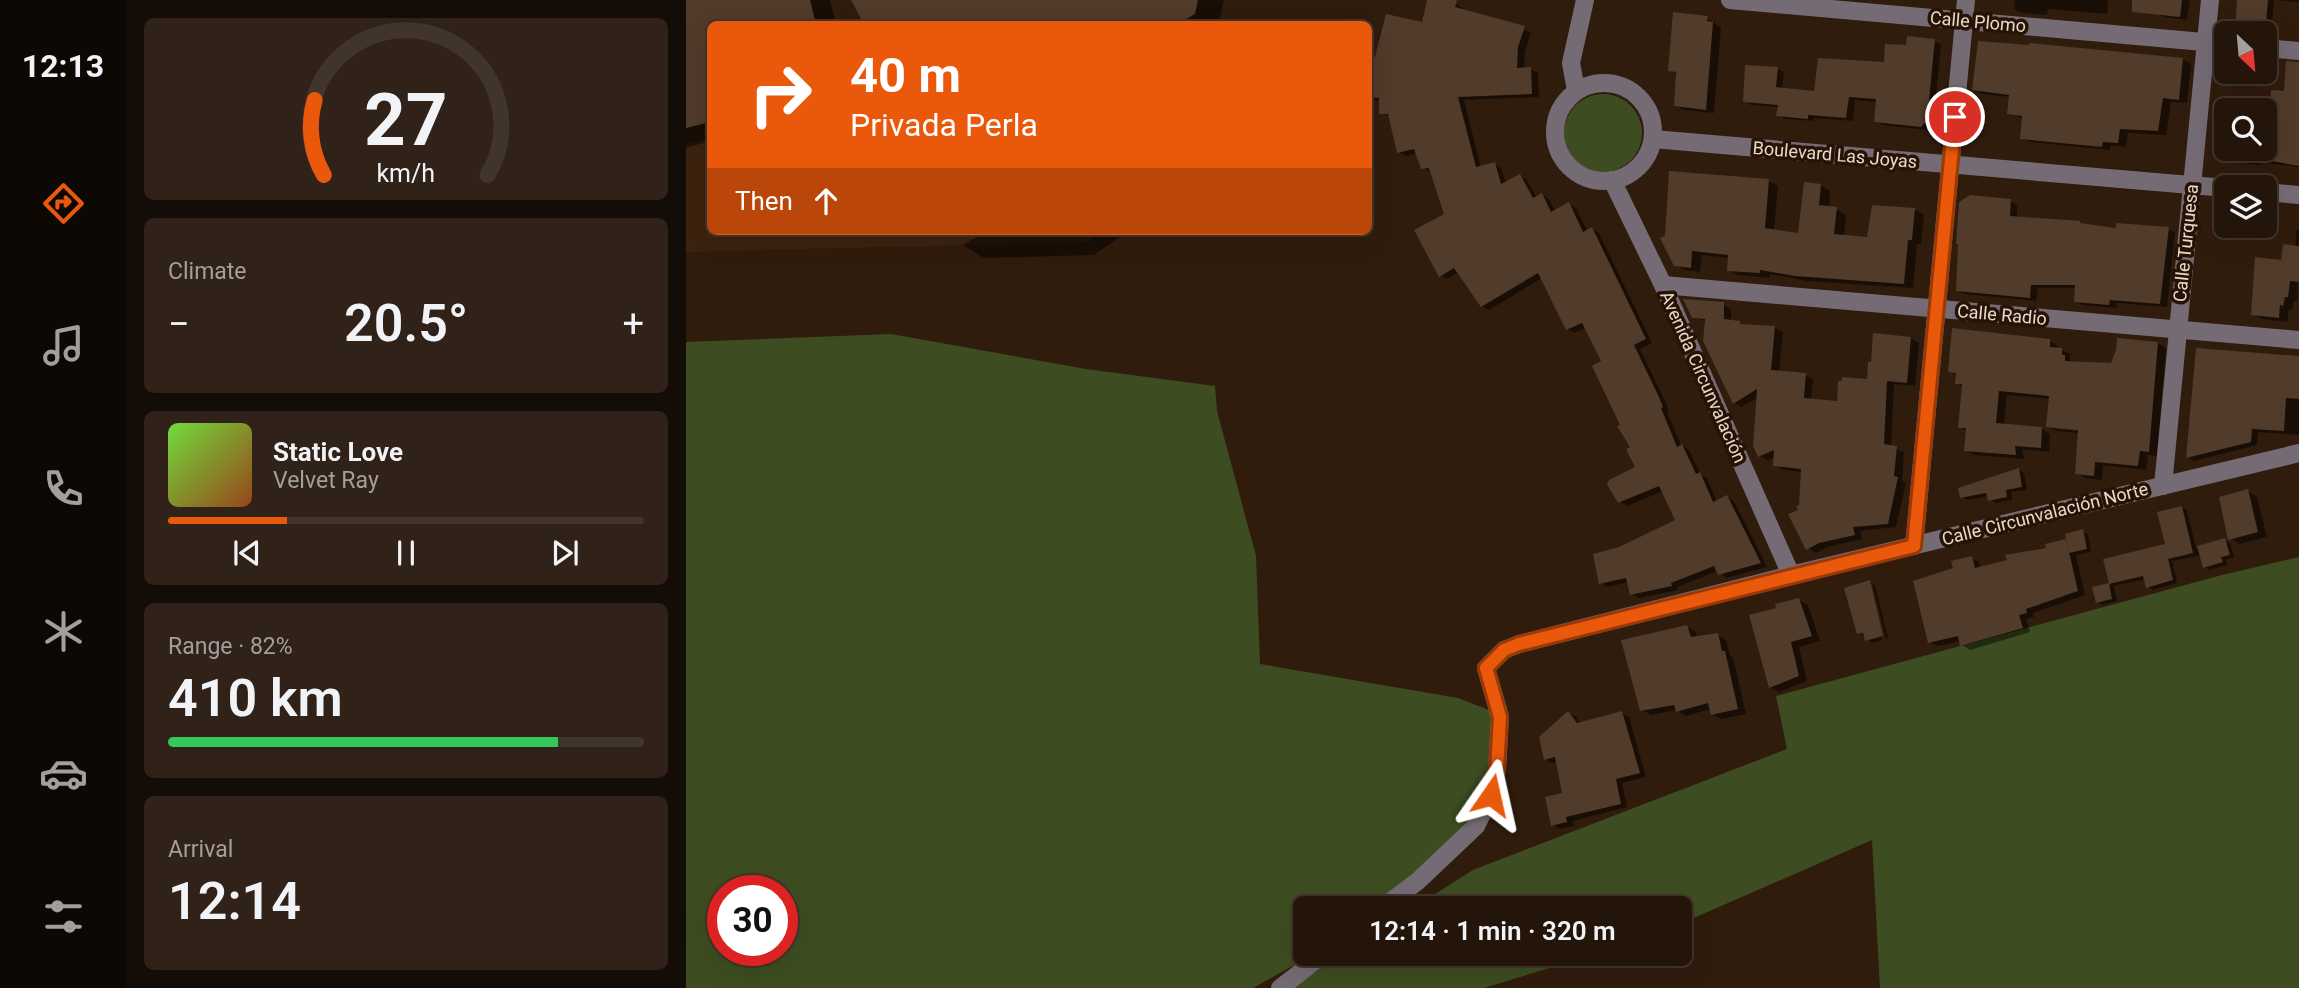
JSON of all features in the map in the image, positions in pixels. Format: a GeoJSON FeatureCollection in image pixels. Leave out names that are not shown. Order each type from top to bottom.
{"type":"FeatureCollection","features":[{"type":"Feature","properties":{"kind":"street"},"geometry":{"type":"LineString","coordinates":[[1576,90],[1571,63],[1584,0]]}},
{"type":"Feature","properties":{"kind":"street","name":"Calle Plomo"},"geometry":{"type":"LineString","coordinates":[[1730,0],[2214,43]]}},
{"type":"Feature","properties":{"kind":"street"},"geometry":{"type":"LineString","coordinates":[[1914,546],[1966,0]]}},
{"type":"Feature","properties":{"kind":"street","name":"Calle Turquesa"},"geometry":{"type":"LineString","coordinates":[[2163,486],[2210,0]]}},
{"type":"Feature","properties":{"kind":"street"},"geometry":{"type":"LineString","coordinates":[[2277,49],[2299,51]]}},
{"type":"Feature","properties":{"kind":"street"},"geometry":{"type":"LineString","coordinates":[[1608,82],[1623,86],[1637,95],[1647,108],[1653,123],[1653,139],[1648,154],[1639,166],[1612,180],[1597,181],[1570,168],[1561,157],[1555,143],[1554,128],[1557,113],[1565,100],[1576,90],[1591,84],[1608,82]]}},
{"type":"Feature","properties":{"kind":"street","name":"Boulevard Las Joyas"},"geometry":{"type":"LineString","coordinates":[[1653,139],[2214,187]]}},
{"type":"Feature","properties":{"kind":"street","name":"Avenida Circunvalación"},"geometry":{"type":"LineString","coordinates":[[1612,180],[1662,285],[1791,575]]}},
{"type":"Feature","properties":{"kind":"street"},"geometry":{"type":"LineString","coordinates":[[2277,193],[2299,195]]}},
{"type":"Feature","properties":{"kind":"street","name":"Calle Radio"},"geometry":{"type":"LineString","coordinates":[[1662,285],[2299,340]]}},
{"type":"Feature","properties":{"kind":"street","name":"Calle Circunvalación Norte"},"geometry":{"type":"LineString","coordinates":[[1398,896],[1476,827],[1491,795],[1497,770],[1500,717],[1486,668],[1504,650],[1791,575],[2299,453]]}},
{"type":"Feature","properties":{"kind":"street"},"geometry":{"type":"LineString","coordinates":[[1280,988],[1308,966]]}},
{"type":"Feature","properties":{"kind":"shaded area"},"geometry":{"type":"Polygon","coordinates":[[[707,139],[707,235],[1096,235],[1088,242],[686,252],[686,144],[707,139]]]}},
{"type":"Feature","properties":{"kind":"green space"},"geometry":{"type":"Polygon","coordinates":[[[1595,94],[1611,94],[1625,100],[1636,111],[1642,125],[1642,141],[1636,155],[1625,166],[1611,172],[1595,172],[1581,166],[1570,155],[1564,141],[1564,125],[1570,111],[1581,100],[1595,94]]]}},
{"type":"Feature","properties":{"kind":"green space"},"geometry":{"type":"Polygon","coordinates":[[[891,334],[1086,369],[1215,386],[1217,411],[1256,556],[1260,664],[1458,698],[1494,712],[1496,747],[1474,826],[1396,896],[1293,896],[1293,966],[1253,988],[686,988],[686,342],[891,334]]]}},
{"type":"Feature","properties":{"kind":"green space"},"geometry":{"type":"Polygon","coordinates":[[[2299,557],[2299,988],[1880,988],[1872,840],[1692,919],[1692,896],[1432,896],[1473,870],[1787,749],[1776,696],[2222,575],[2299,557]]]}},
{"type":"Feature","properties":{"kind":"green space"},"geometry":{"type":"Polygon","coordinates":[[[1325,966],[1556,966],[1484,988],[1291,988],[1325,966]]]}},
{"type":"Feature","properties":{"kind":"building"},"geometry":{"type":"Polygon","coordinates":[[[686,0],[810,0],[815,21],[707,21],[707,123],[686,128],[686,0]]]}},
{"type":"Feature","properties":{"kind":"building"},"geometry":{"type":"Polygon","coordinates":[[[851,0],[1198,0],[1195,14],[1182,21],[862,21],[851,0]]]}},
{"type":"Feature","properties":{"kind":"building"},"geometry":{"type":"Polygon","coordinates":[[[1427,0],[1457,0],[1455,7],[1525,26],[1518,47],[1517,68],[1531,67],[1532,94],[1458,97],[1476,167],[1495,162],[1501,184],[1520,174],[1533,198],[1542,193],[1551,212],[1569,202],[1583,232],[1592,227],[1646,339],[1634,345],[1658,395],[1677,447],[1682,444],[1696,474],[1700,472],[1713,502],[1727,495],[1761,563],[1718,575],[1714,566],[1671,583],[1672,586],[1630,595],[1626,578],[1599,584],[1593,554],[1619,547],[1675,520],[1659,486],[1618,503],[1607,484],[1609,480],[1635,467],[1626,449],[1630,447],[1617,426],[1620,425],[1592,366],[1601,361],[1582,323],[1566,330],[1538,273],[1481,307],[1454,268],[1439,277],[1414,230],[1444,214],[1429,168],[1421,169],[1414,149],[1397,153],[1388,114],[1379,114],[1379,98],[1372,97],[1372,57],[1375,57],[1386,14],[1422,22],[1427,0]]]}},
{"type":"Feature","properties":{"kind":"building"},"geometry":{"type":"Polygon","coordinates":[[[2132,0],[2182,0],[2180,17],[2132,12],[2132,0]]]}},
{"type":"Feature","properties":{"kind":"building"},"geometry":{"type":"Polygon","coordinates":[[[2237,0],[2268,0],[2266,21],[2236,21],[2237,0]]]}},
{"type":"Feature","properties":{"kind":"building"},"geometry":{"type":"Polygon","coordinates":[[[1673,12],[1708,16],[1707,21],[1713,22],[1706,110],[1674,106],[1676,72],[1668,71],[1673,12]]]}},
{"type":"Feature","properties":{"kind":"building"},"geometry":{"type":"Polygon","coordinates":[[[1907,36],[1935,39],[1927,121],[1921,127],[1874,122],[1876,99],[1849,97],[1846,118],[1808,115],[1808,119],[1776,116],[1778,105],[1743,102],[1745,65],[1778,67],[1776,87],[1814,91],[1818,58],[1884,62],[1885,44],[1906,45],[1907,36]]]}},
{"type":"Feature","properties":{"kind":"building"},"geometry":{"type":"Polygon","coordinates":[[[1978,41],[2029,43],[2183,58],[2179,100],[2163,98],[2158,131],[2120,129],[2118,143],[2103,142],[2102,147],[2020,139],[2022,116],[2007,114],[2009,95],[1972,90],[1978,41]]]}},
{"type":"Feature","properties":{"kind":"building"},"geometry":{"type":"Polygon","coordinates":[[[2286,61],[2299,62],[2299,166],[2272,161],[2277,161],[2277,98],[2270,98],[2271,90],[2284,91],[2286,61]]]}},
{"type":"Feature","properties":{"kind":"building"},"geometry":{"type":"Polygon","coordinates":[[[1669,171],[1769,179],[1765,228],[1798,233],[1804,182],[1821,184],[1819,205],[1837,207],[1834,234],[1867,237],[1872,205],[1915,208],[1912,240],[1908,240],[1904,284],[1795,276],[1760,270],[1760,273],[1727,271],[1728,255],[1692,251],[1691,268],[1674,266],[1660,238],[1665,236],[1669,171]]]}},
{"type":"Feature","properties":{"kind":"building"},"geometry":{"type":"Polygon","coordinates":[[[1970,195],[2011,199],[2010,216],[2080,221],[2116,228],[2116,223],[2169,227],[2160,304],[2110,300],[2109,305],[2074,302],[2075,285],[2031,285],[2030,298],[1956,291],[1959,202],[1970,195]]]}},
{"type":"Feature","properties":{"kind":"building"},"geometry":{"type":"Polygon","coordinates":[[[2283,244],[2299,246],[2299,282],[2290,281],[2288,297],[2285,297],[2283,306],[2280,305],[2279,318],[2251,315],[2255,257],[2281,260],[2283,244]]]}},
{"type":"Feature","properties":{"kind":"building"},"geometry":{"type":"Polygon","coordinates":[[[1683,299],[1724,302],[1724,319],[1740,321],[1740,324],[1775,326],[1771,370],[1806,373],[1804,398],[1837,401],[1838,381],[1842,381],[1842,377],[1867,379],[1873,333],[1911,337],[1907,383],[1887,381],[1884,444],[1897,446],[1894,476],[1898,477],[1888,524],[1853,527],[1855,535],[1819,543],[1806,550],[1788,514],[1798,510],[1796,506],[1799,505],[1801,469],[1773,466],[1774,450],[1758,457],[1753,446],[1757,389],[1733,404],[1703,341],[1705,319],[1692,318],[1683,299]]]}},
{"type":"Feature","properties":{"kind":"building"},"geometry":{"type":"Polygon","coordinates":[[[1952,328],[2050,339],[2050,347],[2062,348],[2065,361],[2111,363],[2117,338],[2158,342],[2149,452],[2140,451],[2138,466],[2095,462],[2094,476],[2075,474],[2078,430],[2046,427],[2049,396],[1999,391],[1996,423],[2042,427],[2041,448],[2015,446],[2016,455],[1964,451],[1966,428],[1958,428],[1962,384],[1955,384],[1956,373],[1948,372],[1952,328]]]}},
{"type":"Feature","properties":{"kind":"building"},"geometry":{"type":"Polygon","coordinates":[[[2196,348],[2299,356],[2299,399],[2286,398],[2284,431],[2252,429],[2251,442],[2186,458],[2196,348]]]}},
{"type":"Feature","properties":{"kind":"building"},"geometry":{"type":"Polygon","coordinates":[[[2019,468],[2022,487],[2006,490],[2007,497],[1988,501],[1986,493],[1960,498],[1958,488],[2019,468]]]}},
{"type":"Feature","properties":{"kind":"building"},"geometry":{"type":"Polygon","coordinates":[[[2248,489],[2258,532],[2228,540],[2219,497],[2248,489]]]}},
{"type":"Feature","properties":{"kind":"building"},"geometry":{"type":"Polygon","coordinates":[[[2182,506],[2193,553],[2168,559],[2173,580],[2146,588],[2143,576],[2109,584],[2112,599],[2096,603],[2092,587],[2109,583],[2103,559],[2165,544],[2157,512],[2182,506]]]}},
{"type":"Feature","properties":{"kind":"building"},"geometry":{"type":"Polygon","coordinates":[[[2083,529],[2087,549],[2069,553],[2065,534],[2083,529]]]}},
{"type":"Feature","properties":{"kind":"building"},"geometry":{"type":"Polygon","coordinates":[[[2225,538],[2230,555],[2221,557],[2223,562],[2203,568],[2197,546],[2225,538]]]}},
{"type":"Feature","properties":{"kind":"building"},"geometry":{"type":"Polygon","coordinates":[[[2066,539],[2078,591],[2026,609],[2027,613],[2019,615],[2023,628],[1960,646],[1958,636],[1928,643],[1913,581],[1953,568],[1951,561],[1972,556],[1975,568],[2007,560],[2005,555],[2046,548],[2045,544],[2066,539]]]}},
{"type":"Feature","properties":{"kind":"building"},"geometry":{"type":"Polygon","coordinates":[[[1870,580],[1883,636],[1865,641],[1863,633],[1857,634],[1844,588],[1870,580]]]}},
{"type":"Feature","properties":{"kind":"building"},"geometry":{"type":"Polygon","coordinates":[[[1799,598],[1812,636],[1791,642],[1799,676],[1769,688],[1749,615],[1799,598]]]}},
{"type":"Feature","properties":{"kind":"building"},"geometry":{"type":"Polygon","coordinates":[[[1687,625],[1691,637],[1718,633],[1722,651],[1725,651],[1738,709],[1711,715],[1708,703],[1676,712],[1674,705],[1640,711],[1621,640],[1687,625]]]}},
{"type":"Feature","properties":{"kind":"building"},"geometry":{"type":"Polygon","coordinates":[[[1568,711],[1577,723],[1622,711],[1640,773],[1616,779],[1621,804],[1566,817],[1567,822],[1551,826],[1545,797],[1562,793],[1555,757],[1544,760],[1539,737],[1568,711]]]}},
{"type":"Feature","properties":{"kind":"route"},"geometry":{"type":"LineString","coordinates":[[1491,795],[1497,770],[1500,717],[1486,668],[1504,650],[1791,575],[1914,546],[1955,117]]}}]}
